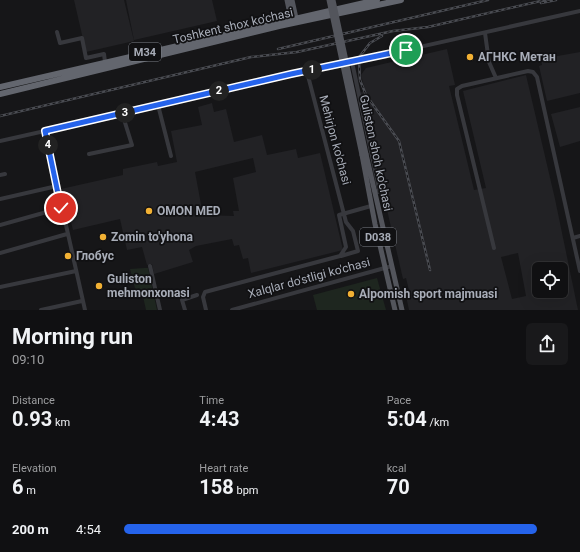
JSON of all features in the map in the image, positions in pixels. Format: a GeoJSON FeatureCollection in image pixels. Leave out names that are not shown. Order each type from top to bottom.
{"type":"FeatureCollection","features":[{"type":"Feature","properties":{"kind":"highway","name":"Toshkent shox ko'chasi"},"geometry":{"type":"LineString","coordinates":[[0,94],[294,18],[372,2],[401,0]]}},
{"type":"Feature","properties":{"kind":"highway","name":"Toshkent shox ko'chasi"},"geometry":{"type":"LineString","coordinates":[[0,87],[105,62],[216,39],[372,2]]}},
{"type":"Feature","properties":{"kind":"main road"},"geometry":{"type":"LineString","coordinates":[[287,0],[294,18]]}},
{"type":"Feature","properties":{"kind":"main road"},"geometry":{"type":"LineString","coordinates":[[292,0],[294,18]]}},
{"type":"Feature","properties":{"kind":"main road","name":"Guliston shoh ko'chasi"},"geometry":{"type":"LineString","coordinates":[[328,0],[402,310]]}},
{"type":"Feature","properties":{"kind":"main road","name":"Guliston shoh ko'chasi"},"geometry":{"type":"LineString","coordinates":[[333,0],[364,155],[371,206],[396,310]]}},
{"type":"Feature","properties":{"kind":"street"},"geometry":{"type":"LineString","coordinates":[[0,141],[580,11]]}},
{"type":"Feature","properties":{"kind":"street"},"geometry":{"type":"LineString","coordinates":[[57,32],[60,43],[82,38],[86,58],[104,54],[105,62]]}},
{"type":"Feature","properties":{"kind":"street"},"geometry":{"type":"LineString","coordinates":[[485,33],[489,62],[496,78]]}},
{"type":"Feature","properties":{"kind":"street"},"geometry":{"type":"LineString","coordinates":[[352,62],[378,182],[379,191],[376,192],[374,190]]}},
{"type":"Feature","properties":{"kind":"street"},"geometry":{"type":"LineString","coordinates":[[494,248],[457,95],[457,89],[462,86],[496,78],[528,71],[533,72],[537,77],[580,271]]}},
{"type":"Feature","properties":{"kind":"street","name":"Mehirjon ko'chasi"},"geometry":{"type":"LineString","coordinates":[[307,72],[344,213]]}},
{"type":"Feature","properties":{"kind":"street"},"geometry":{"type":"LineString","coordinates":[[158,105],[171,156]]}},
{"type":"Feature","properties":{"kind":"street"},"geometry":{"type":"LineString","coordinates":[[89,154],[132,145],[122,113]]}},
{"type":"Feature","properties":{"kind":"street"},"geometry":{"type":"LineString","coordinates":[[45,131],[85,310]]}},
{"type":"Feature","properties":{"kind":"street"},"geometry":{"type":"LineString","coordinates":[[0,175],[5,174]]}},
{"type":"Feature","properties":{"kind":"street"},"geometry":{"type":"LineString","coordinates":[[0,199],[57,186]]}},
{"type":"Feature","properties":{"kind":"street"},"geometry":{"type":"LineString","coordinates":[[340,256],[346,247],[339,215],[371,206]]}},
{"type":"Feature","properties":{"kind":"street"},"geometry":{"type":"LineString","coordinates":[[0,225],[61,208]]}},
{"type":"Feature","properties":{"kind":"street"},"geometry":{"type":"LineString","coordinates":[[206,310],[202,297],[205,292],[358,252],[353,231],[346,222],[344,213]]}},
{"type":"Feature","properties":{"kind":"street"},"geometry":{"type":"LineString","coordinates":[[0,253],[67,234]]}},
{"type":"Feature","properties":{"kind":"street"},"geometry":{"type":"LineString","coordinates":[[573,238],[580,236]]}},
{"type":"Feature","properties":{"kind":"street"},"geometry":{"type":"LineString","coordinates":[[150,266],[160,310]]}},
{"type":"Feature","properties":{"kind":"street","name":"Xalqlar do'stligi ko'chasi"},"geometry":{"type":"LineString","coordinates":[[232,310],[392,266]]}},
{"type":"Feature","properties":{"kind":"street"},"geometry":{"type":"LineString","coordinates":[[0,287],[76,271]]}},
{"type":"Feature","properties":{"kind":"street"},"geometry":{"type":"LineString","coordinates":[[184,310],[182,300],[197,295]]}},
{"type":"Feature","properties":{"kind":"street"},"geometry":{"type":"LineString","coordinates":[[41,310],[82,301]]}},
{"type":"Feature","properties":{"kind":"shaded area"},"geometry":{"type":"Polygon","coordinates":[[[74,0],[124,0],[134,41],[86,52],[74,0]]]}},
{"type":"Feature","properties":{"kind":"shaded area"},"geometry":{"type":"Polygon","coordinates":[[[126,0],[212,0],[217,21],[134,40],[126,0]]]}},
{"type":"Feature","properties":{"kind":"shaded area"},"geometry":{"type":"Polygon","coordinates":[[[447,49],[455,85],[449,86],[474,190],[486,188],[463,91],[526,75],[555,199],[578,310],[409,310],[405,291],[409,290],[406,278],[403,279],[360,93],[365,90],[361,75],[366,68],[447,49]],[[518,253],[501,257],[512,299],[526,296],[518,253]]]}},
{"type":"Feature","properties":{"kind":"shaded area"},"geometry":{"type":"Polygon","coordinates":[[[580,52],[580,93],[547,101],[539,66],[542,65],[541,59],[580,52]]]}},
{"type":"Feature","properties":{"kind":"shaded area"},"geometry":{"type":"Polygon","coordinates":[[[212,103],[214,112],[226,109],[234,142],[262,135],[267,155],[296,149],[298,158],[320,153],[343,250],[251,273],[248,258],[243,259],[239,245],[234,246],[232,239],[196,246],[189,250],[193,262],[154,274],[152,264],[147,265],[142,247],[127,250],[120,219],[73,230],[61,189],[123,175],[123,169],[157,162],[158,166],[177,162],[171,131],[202,125],[198,107],[212,103]],[[253,158],[195,172],[203,215],[234,216],[233,211],[239,211],[233,178],[256,172],[253,158]]]}},
{"type":"Feature","properties":{"kind":"shaded area"},"geometry":{"type":"Polygon","coordinates":[[[580,107],[580,141],[560,147],[551,114],[580,107]]]}},
{"type":"Feature","properties":{"kind":"shaded area"},"geometry":{"type":"Polygon","coordinates":[[[148,268],[157,310],[146,310],[142,292],[136,292],[130,269],[148,268]]]}},
{"type":"Feature","properties":{"kind":"shaded area","name":"Alpomish sport majmuasi"},"geometry":{"type":"Polygon","coordinates":[[[377,278],[386,310],[317,310],[313,295],[377,278]]]}},
{"type":"Feature","properties":{"kind":"railway"},"geometry":{"type":"LineString","coordinates":[[278,49],[488,0]]}},
{"type":"Feature","properties":{"kind":"railway"},"geometry":{"type":"LineString","coordinates":[[0,116],[251,57],[297,52],[393,31],[428,27],[545,0]]}},
{"type":"Feature","properties":{"kind":"railway"},"geometry":{"type":"LineString","coordinates":[[541,3],[556,0]]}},
{"type":"Feature","properties":{"kind":"railway"},"geometry":{"type":"LineString","coordinates":[[382,36],[370,43],[360,56],[360,80],[366,95],[399,141],[430,270]]}},
{"type":"Feature","properties":{"kind":"place","name":"АГНКС Метан"},"geometry":{"type":"Point","coordinates":[470,57]}},
{"type":"Feature","properties":{"kind":"place","name":"OMON MED"},"geometry":{"type":"Point","coordinates":[149,211]}},
{"type":"Feature","properties":{"kind":"place","name":"Zomin to'yhona"},"geometry":{"type":"Point","coordinates":[103,237]}},
{"type":"Feature","properties":{"kind":"place","name":"Глобус"},"geometry":{"type":"Point","coordinates":[68,256]}},
{"type":"Feature","properties":{"kind":"place","name":"Guliston mehmonxonasi"},"geometry":{"type":"Point","coordinates":[99,286]}},
{"type":"Feature","properties":{"kind":"place","name":"Alpomish sport majmuasi"},"geometry":{"type":"Point","coordinates":[351,294]}},
{"type":"Feature","properties":{"kind":"route"},"geometry":{"type":"LineString","coordinates":[[61,208],[45,131],[291,74],[307,72],[406,50]]}}]}
